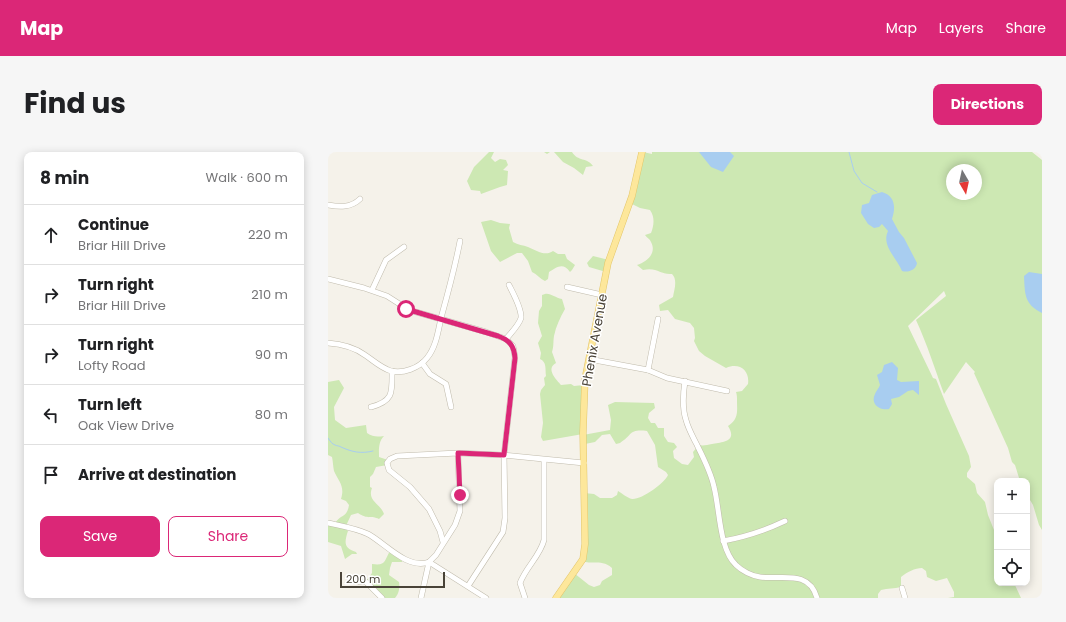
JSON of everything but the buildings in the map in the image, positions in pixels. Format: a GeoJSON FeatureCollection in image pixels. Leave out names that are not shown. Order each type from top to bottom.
{"type":"FeatureCollection","features":[{"type":"Feature","properties":{"kind":"main road","name":"Phenix Avenue"},"geometry":{"type":"LineString","coordinates":[[556,598],[579,565],[584,555],[585,379],[608,263],[632,196],[642,152]]}},
{"type":"Feature","properties":{"kind":"street"},"geometry":{"type":"LineString","coordinates":[[328,205],[348,206],[360,200]]}},
{"type":"Feature","properties":{"kind":"street"},"geometry":{"type":"LineString","coordinates":[[328,343],[338,344],[354,349],[378,365],[392,371],[406,370],[422,364],[432,350],[436,339],[460,241]]}},
{"type":"Feature","properties":{"kind":"street"},"geometry":{"type":"LineString","coordinates":[[372,290],[387,259],[404,247]]}},
{"type":"Feature","properties":{"kind":"street"},"geometry":{"type":"LineString","coordinates":[[328,280],[360,286],[372,290],[387,296],[409,310],[441,318],[506,339],[513,346],[515,358],[504,455],[505,518],[503,532],[468,586]]}},
{"type":"Feature","properties":{"kind":"street"},"geometry":{"type":"LineString","coordinates":[[506,339],[521,318],[518,305],[509,285]]}},
{"type":"Feature","properties":{"kind":"street"},"geometry":{"type":"LineString","coordinates":[[567,287],[602,296]]}},
{"type":"Feature","properties":{"kind":"street"},"geometry":{"type":"LineString","coordinates":[[648,370],[658,318]]}},
{"type":"Feature","properties":{"kind":"street"},"geometry":{"type":"LineString","coordinates":[[589,359],[648,370],[667,378],[727,390]]}},
{"type":"Feature","properties":{"kind":"street"},"geometry":{"type":"LineString","coordinates":[[422,364],[430,374],[446,384],[450,407]]}},
{"type":"Feature","properties":{"kind":"street"},"geometry":{"type":"LineString","coordinates":[[371,407],[384,403],[389,398],[391,394],[392,371]]}},
{"type":"Feature","properties":{"kind":"street"},"geometry":{"type":"LineString","coordinates":[[685,381],[683,404],[685,417],[687,425],[714,487],[722,541],[728,554],[735,565],[752,576],[760,578],[795,577],[808,583],[816,598]]}},
{"type":"Feature","properties":{"kind":"street"},"geometry":{"type":"LineString","coordinates":[[328,523],[352,528],[368,534],[396,553],[410,560],[421,564],[429,562],[436,555],[455,525],[460,511],[458,453]]}},
{"type":"Feature","properties":{"kind":"street"},"geometry":{"type":"LineString","coordinates":[[443,542],[440,530],[429,509],[410,487],[390,470],[387,463],[390,459],[397,456],[458,453],[504,455],[584,463]]}},
{"type":"Feature","properties":{"kind":"street"},"geometry":{"type":"LineString","coordinates":[[525,598],[520,583],[525,573],[540,552],[544,540],[544,460]]}},
{"type":"Feature","properties":{"kind":"street"},"geometry":{"type":"LineString","coordinates":[[722,541],[749,536],[785,521]]}},
{"type":"Feature","properties":{"kind":"street"},"geometry":{"type":"LineString","coordinates":[[429,562],[486,598]]}},
{"type":"Feature","properties":{"kind":"street"},"geometry":{"type":"LineString","coordinates":[[421,598],[429,562]]}},
{"type":"Feature","properties":{"kind":"street"},"geometry":{"type":"LineString","coordinates":[[360,582],[366,582],[382,598]]}},
{"type":"Feature","properties":{"kind":"street"},"geometry":{"type":"LineString","coordinates":[[902,588],[906,598]]}},
{"type":"Feature","properties":{"kind":"green space"},"geometry":{"type":"Polygon","coordinates":[[[489,152],[494,152],[491,158],[495,162],[500,159],[506,160],[508,165],[503,170],[508,171],[507,185],[481,194],[480,191],[471,190],[467,181],[474,167],[489,152]]]}},
{"type":"Feature","properties":{"kind":"green space"},"geometry":{"type":"Polygon","coordinates":[[[554,152],[572,152],[577,157],[591,163],[593,166],[586,167],[583,175],[563,162],[554,152]]]}},
{"type":"Feature","properties":{"kind":"green space"},"geometry":{"type":"Polygon","coordinates":[[[643,152],[652,154],[652,152],[1032,152],[1042,160],[1042,530],[1030,500],[1030,478],[1019,478],[1008,448],[974,373],[975,372],[966,362],[944,394],[916,320],[946,296],[944,291],[908,326],[933,378],[936,379],[969,456],[971,467],[967,473],[967,477],[975,484],[977,493],[985,502],[994,530],[994,586],[1015,586],[1021,598],[948,598],[954,597],[954,592],[947,578],[936,581],[927,577],[926,571],[922,568],[906,573],[901,577],[901,587],[881,590],[878,594],[878,598],[556,598],[574,573],[589,585],[594,587],[600,585],[602,581],[612,575],[612,568],[608,565],[582,561],[584,493],[594,494],[600,498],[612,498],[617,495],[618,491],[626,497],[636,499],[652,490],[668,475],[658,467],[655,445],[647,431],[637,431],[631,433],[620,443],[616,444],[610,434],[602,435],[595,442],[585,444],[583,435],[610,430],[611,420],[608,405],[615,402],[654,403],[655,408],[649,413],[648,418],[651,423],[655,423],[658,428],[664,428],[664,436],[668,442],[674,443],[677,447],[673,451],[674,458],[682,464],[688,465],[694,457],[693,452],[699,445],[720,443],[730,438],[731,431],[728,426],[736,418],[736,392],[742,391],[748,384],[747,375],[743,368],[731,366],[726,368],[699,351],[694,341],[694,328],[690,323],[675,319],[668,310],[660,311],[659,305],[673,297],[675,279],[672,274],[656,270],[643,270],[637,265],[644,262],[653,250],[651,241],[645,235],[651,233],[653,224],[652,213],[650,210],[640,208],[630,203],[643,152]]]}},
{"type":"Feature","properties":{"kind":"green space"},"geometry":{"type":"Polygon","coordinates":[[[491,220],[510,224],[509,228],[513,242],[544,253],[550,253],[553,251],[558,254],[565,254],[567,259],[575,265],[570,272],[562,266],[555,268],[549,272],[548,279],[545,281],[532,272],[528,261],[522,253],[517,253],[500,262],[491,251],[481,222],[491,220]]]}},
{"type":"Feature","properties":{"kind":"green space"},"geometry":{"type":"Polygon","coordinates":[[[593,256],[609,260],[606,272],[589,267],[587,263],[593,256]]]}},
{"type":"Feature","properties":{"kind":"green space"},"geometry":{"type":"Polygon","coordinates":[[[545,294],[562,299],[565,309],[558,322],[554,336],[552,352],[556,363],[552,368],[553,374],[561,385],[584,385],[583,434],[543,441],[541,437],[543,423],[540,394],[545,385],[544,378],[546,376],[546,368],[544,362],[540,359],[541,353],[538,343],[542,336],[538,323],[539,311],[542,306],[542,295],[545,294]]]}},
{"type":"Feature","properties":{"kind":"green space"},"geometry":{"type":"Polygon","coordinates":[[[339,380],[344,388],[334,407],[335,420],[346,428],[366,425],[367,433],[379,437],[384,436],[380,443],[379,457],[388,460],[387,465],[376,467],[370,477],[370,487],[372,488],[371,496],[384,514],[379,519],[367,517],[358,513],[351,515],[345,528],[348,531],[346,544],[349,549],[357,554],[352,554],[345,559],[341,546],[328,542],[328,523],[335,523],[347,512],[349,505],[346,501],[341,499],[342,487],[334,471],[332,457],[328,455],[328,382],[339,380]]]}},
{"type":"Feature","properties":{"kind":"green space"},"geometry":{"type":"Polygon","coordinates":[[[390,551],[403,558],[402,562],[392,562],[389,575],[399,582],[399,590],[395,598],[379,598],[364,584],[372,573],[372,564],[380,564],[384,562],[390,551]]]}},
{"type":"Feature","properties":{"kind":"water"},"geometry":{"type":"Polygon","coordinates":[[[699,152],[730,152],[734,156],[723,172],[711,167],[699,152]]]}},
{"type":"Feature","properties":{"kind":"water"},"geometry":{"type":"Polygon","coordinates":[[[882,192],[890,196],[892,199],[894,210],[892,219],[917,263],[913,269],[909,271],[902,271],[890,252],[886,236],[888,231],[882,224],[879,227],[874,228],[868,224],[861,213],[862,205],[869,203],[872,195],[882,192]]]}},
{"type":"Feature","properties":{"kind":"water"},"geometry":{"type":"Polygon","coordinates":[[[1029,272],[1042,274],[1042,313],[1032,306],[1025,293],[1024,276],[1029,272]]]}},
{"type":"Feature","properties":{"kind":"water"},"geometry":{"type":"Polygon","coordinates":[[[892,362],[898,368],[897,380],[901,382],[919,381],[919,395],[913,390],[908,391],[899,397],[891,399],[892,404],[889,409],[882,409],[875,404],[874,401],[875,394],[880,385],[877,375],[882,372],[884,365],[892,362]]]}},
{"type":"Feature","properties":{"kind":"waterway"},"geometry":{"type":"LineString","coordinates":[[849,152],[854,171],[862,183],[877,192]]}},
{"type":"Feature","properties":{"kind":"waterway"},"geometry":{"type":"LineString","coordinates":[[328,438],[334,445],[349,450],[357,452],[373,451]]}},
{"type":"Feature","properties":{"kind":"route"},"geometry":{"type":"LineString","coordinates":[[406,309],[441,318],[506,339],[513,346],[515,352],[504,455],[458,453],[460,495]]}}]}
